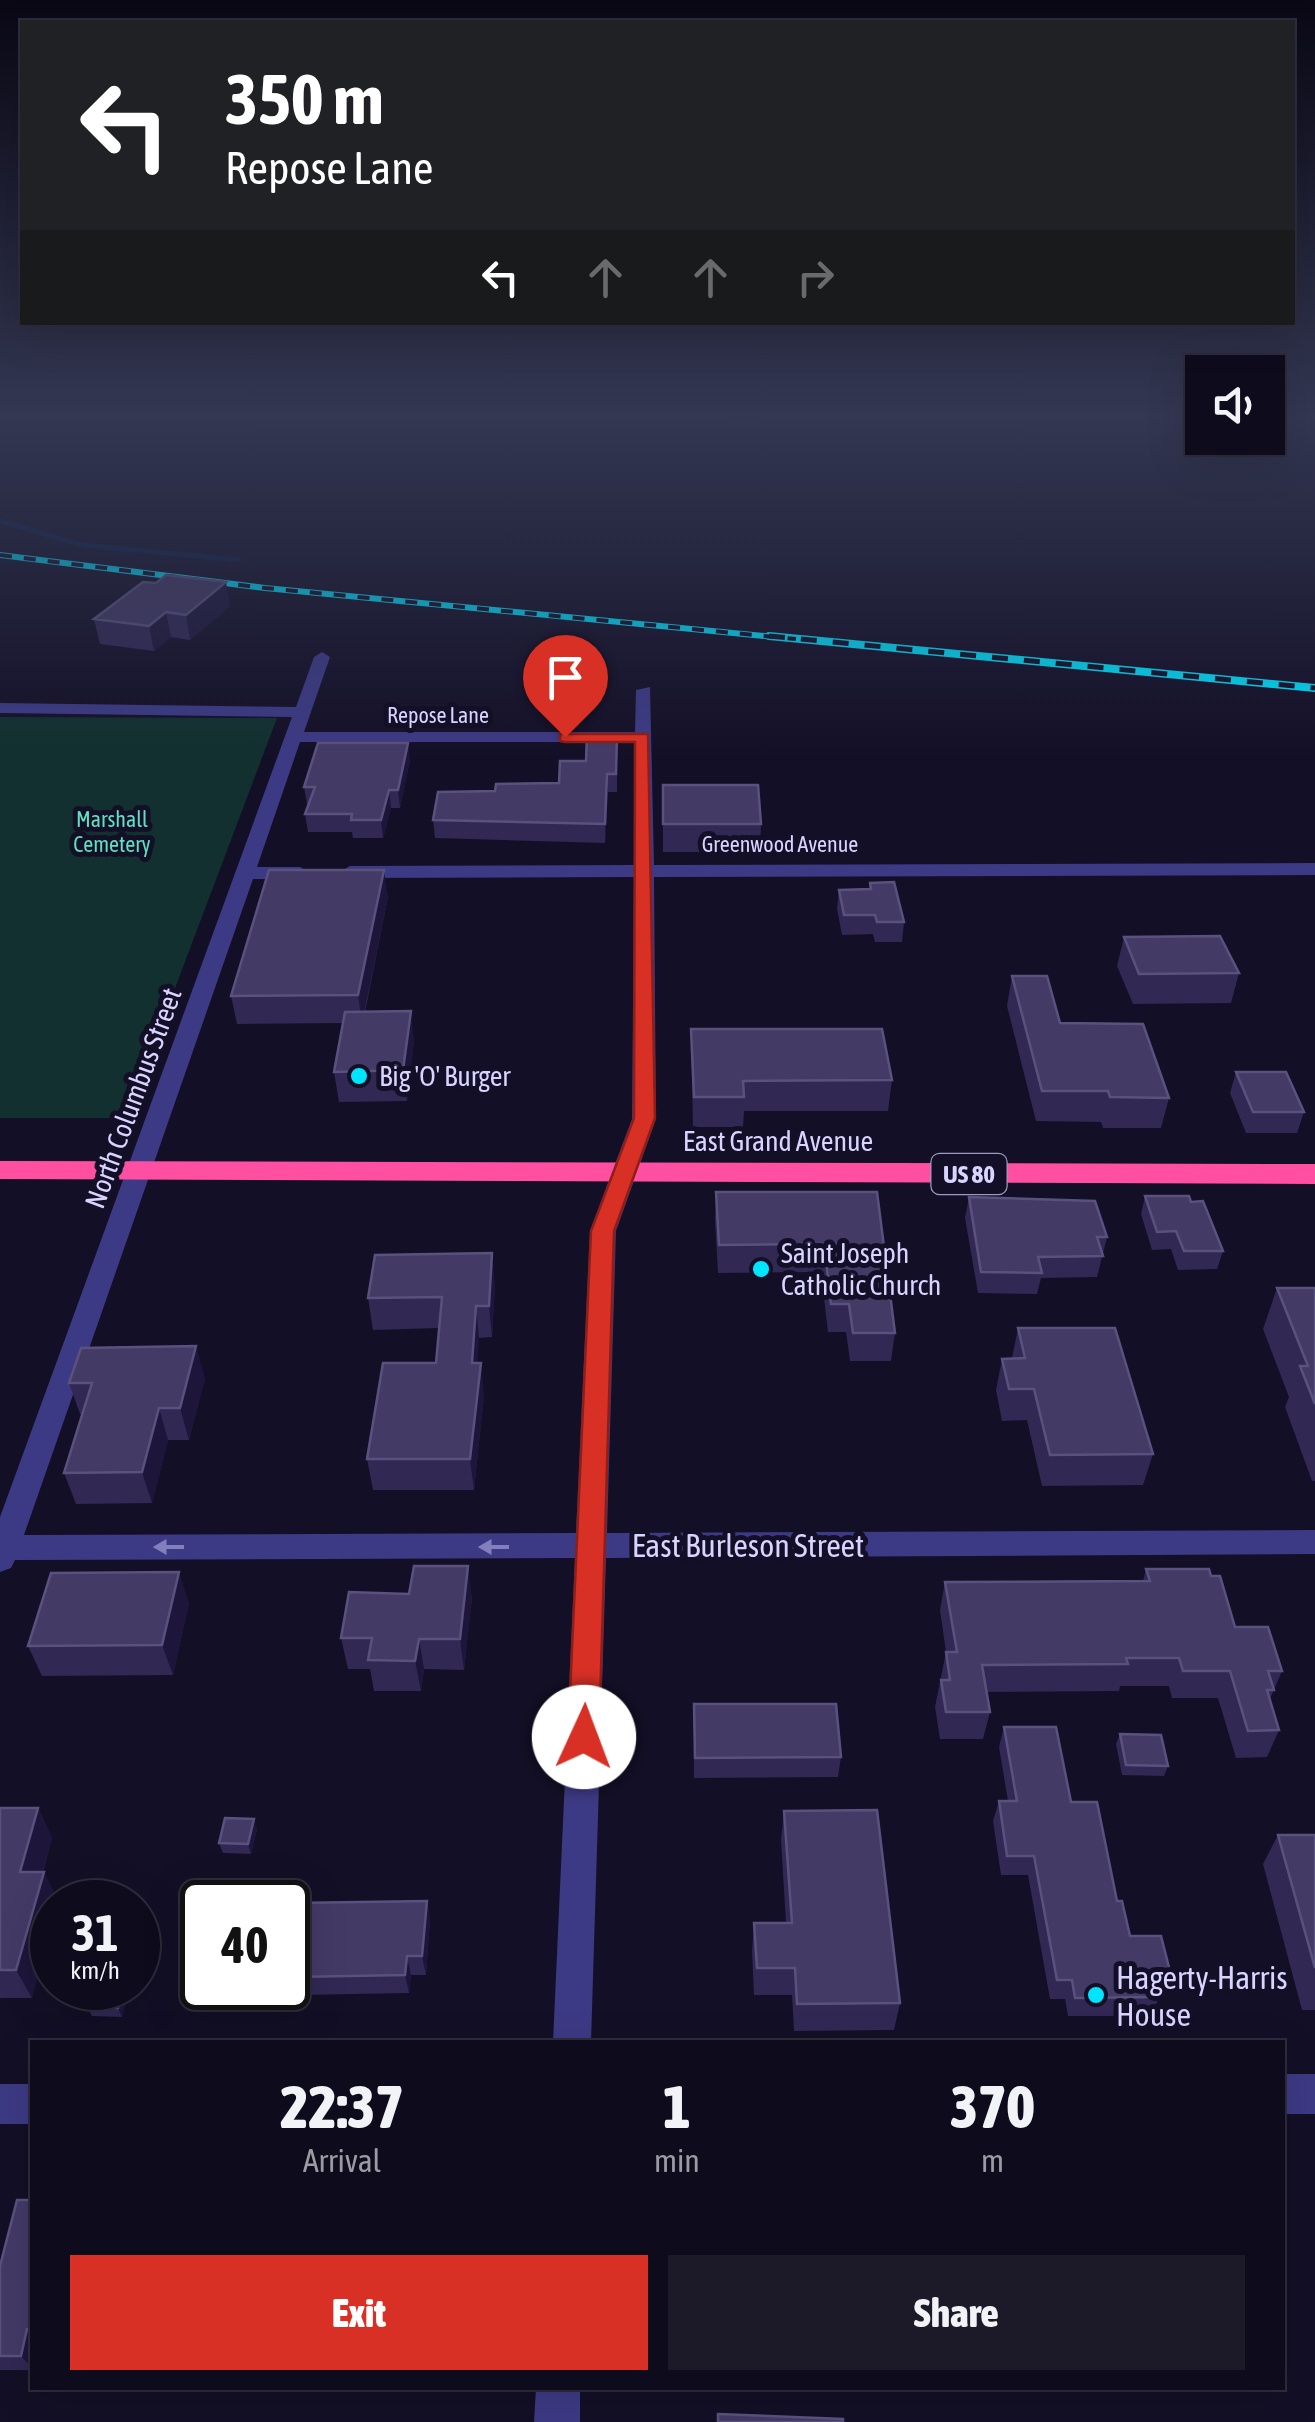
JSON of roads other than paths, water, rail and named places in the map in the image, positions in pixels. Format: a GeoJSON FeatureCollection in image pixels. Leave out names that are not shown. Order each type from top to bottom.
{"type":"FeatureCollection","features":[{"type":"Feature","properties":{"kind":"highway","name":"East Grand Avenue"},"geometry":{"type":"LineString","coordinates":[[0,1170],[1315,1174]]}},
{"type":"Feature","properties":{"kind":"street","name":"North Columbus Street"},"geometry":{"type":"LineString","coordinates":[[1,1552],[322,658]]}},
{"type":"Feature","properties":{"kind":"street"},"geometry":{"type":"LineString","coordinates":[[572,2040],[602,1231],[644,1118],[644,690]]}},
{"type":"Feature","properties":{"kind":"street"},"geometry":{"type":"LineString","coordinates":[[0,708],[302,712]]}},
{"type":"Feature","properties":{"kind":"street","name":"Repose Lane"},"geometry":{"type":"LineString","coordinates":[[293,738],[643,737]]}},
{"type":"Feature","properties":{"kind":"street","name":"Greenwood Avenue"},"geometry":{"type":"LineString","coordinates":[[245,873],[1315,869]]}},
{"type":"Feature","properties":{"kind":"street","name":"East Burleson Street"},"geometry":{"type":"LineString","coordinates":[[1,1552],[1315,1542]]}},
{"type":"Feature","properties":{"kind":"street"},"geometry":{"type":"LineString","coordinates":[[1285,2094],[1315,2094]]}},
{"type":"Feature","properties":{"kind":"street"},"geometry":{"type":"LineString","coordinates":[[0,2104],[30,2104]]}},
{"type":"Feature","properties":{"kind":"street"},"geometry":{"type":"LineString","coordinates":[[557,2422],[558,2390]]}},
{"type":"Feature","properties":{"kind":"waterway"},"geometry":{"type":"LineString","coordinates":[[38,532],[82,545],[239,560]]}},
{"type":"Feature","properties":{"kind":"railway"},"geometry":{"type":"LineString","coordinates":[[0,555],[265,588],[796,639]]}},
{"type":"Feature","properties":{"kind":"railway"},"geometry":{"type":"LineString","coordinates":[[769,636],[1315,688]]}},
{"type":"Feature","properties":{"kind":"place","name":"Big 'O' Burger"},"geometry":{"type":"Point","coordinates":[359,1076]}},
{"type":"Feature","properties":{"kind":"place","name":"Saint Joseph Catholic Church"},"geometry":{"type":"Point","coordinates":[761,1269]}},
{"type":"Feature","properties":{"kind":"place","name":"Hagerty-Harris House"},"geometry":{"type":"Point","coordinates":[1096,1995]}},
{"type":"Feature","properties":{"kind":"park label","name":"Marshall Cemetery"},"geometry":{"type":"Point","coordinates":[112,832]}}]}
